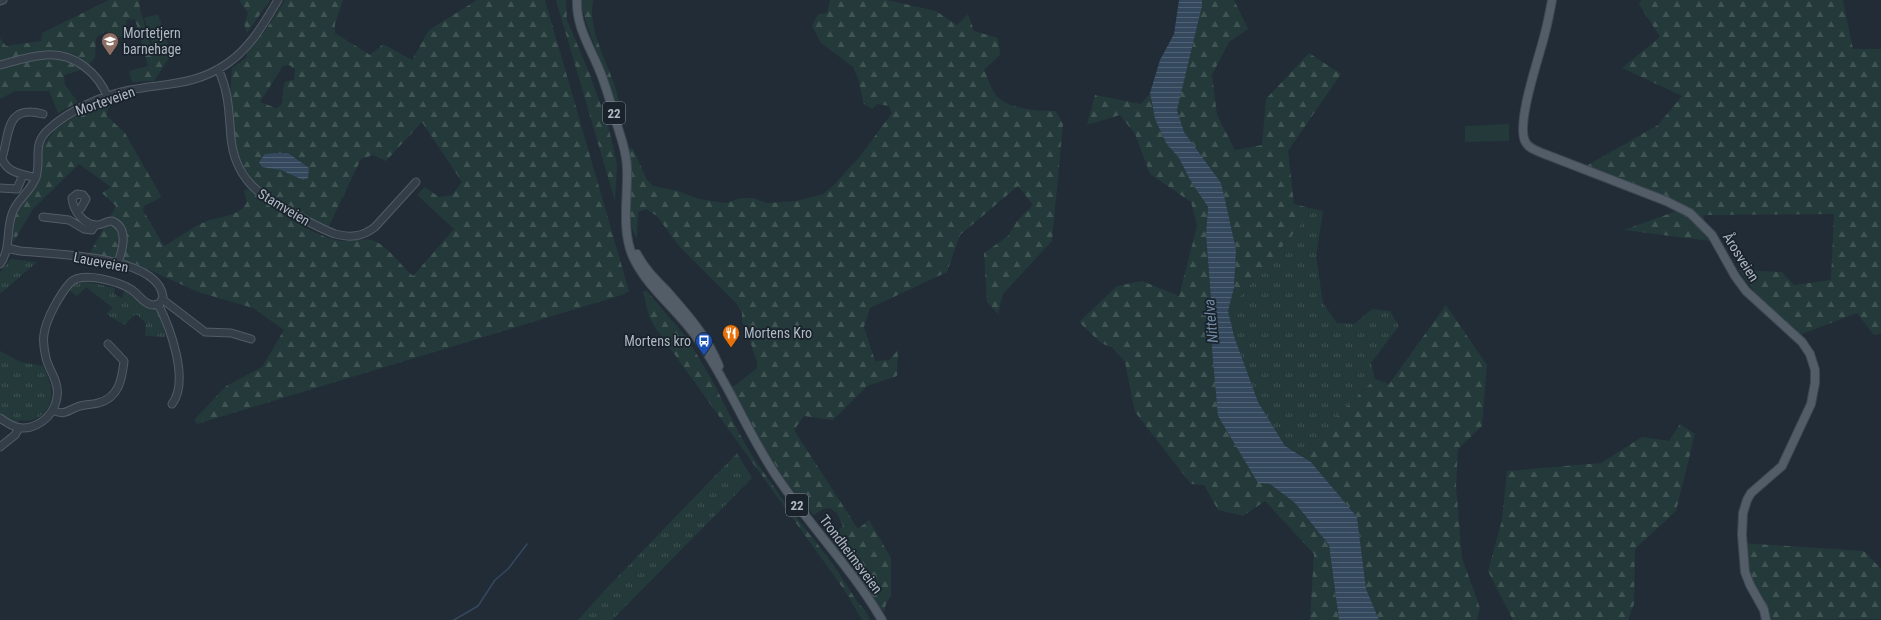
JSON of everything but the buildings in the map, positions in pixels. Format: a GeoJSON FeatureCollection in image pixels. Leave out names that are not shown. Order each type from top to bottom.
{"type":"FeatureCollection","features":[{"type":"Feature","properties":{"kind":"main road","name":"Trondheimsveien"},"geometry":{"type":"LineString","coordinates":[[577,0],[578,18],[582,34],[602,76],[624,147],[627,168],[626,214],[629,246],[638,267],[693,332],[725,383],[774,472],[859,584],[881,619]]}},
{"type":"Feature","properties":{"kind":"main road","name":"Årosveien"},"geometry":{"type":"LineString","coordinates":[[1552,0],[1546,32],[1530,84],[1523,130],[1525,143],[1531,148],[1542,153],[1666,201],[1690,214],[1712,236],[1735,276],[1746,291],[1802,342],[1812,359],[1815,383],[1811,404],[1782,466],[1751,494],[1747,500],[1743,513],[1742,535],[1746,572],[1750,585],[1764,610],[1766,620]]}},
{"type":"Feature","properties":{"kind":"street","name":"Morteveien"},"geometry":{"type":"LineString","coordinates":[[0,264],[7,248],[13,211],[32,186],[36,178],[38,170],[38,146],[44,134],[75,110],[130,90],[183,83],[218,69],[237,56],[256,35],[278,0]]}},
{"type":"Feature","properties":{"kind":"street"},"geometry":{"type":"LineString","coordinates":[[0,65],[44,55],[63,56],[80,63],[92,73],[102,85],[108,98]]}},
{"type":"Feature","properties":{"kind":"street","name":"Stamveien"},"geometry":{"type":"LineString","coordinates":[[218,69],[226,89],[232,146],[236,161],[247,182],[266,199],[335,234],[347,237],[358,236],[368,233],[375,227],[416,182]]}},
{"type":"Feature","properties":{"kind":"street"},"geometry":{"type":"LineString","coordinates":[[36,178],[9,168],[4,163],[2,158],[10,124],[16,116],[30,111],[43,114]]}},
{"type":"Feature","properties":{"kind":"street"},"geometry":{"type":"LineString","coordinates":[[0,188],[17,189],[23,174]]}},
{"type":"Feature","properties":{"kind":"street"},"geometry":{"type":"LineString","coordinates":[[81,208],[86,199],[81,194],[77,194],[73,196],[72,201],[77,212],[84,220],[95,225],[112,221],[121,229],[123,242],[118,262]]}},
{"type":"Feature","properties":{"kind":"street"},"geometry":{"type":"LineString","coordinates":[[44,217],[69,220],[87,230],[92,230],[95,225]]}},
{"type":"Feature","properties":{"kind":"street","name":"Laueveien"},"geometry":{"type":"LineString","coordinates":[[7,248],[20,251],[118,262],[150,276],[159,286],[162,294],[160,302],[148,304],[134,291],[113,282],[86,276],[78,277],[69,283],[49,316],[44,333],[45,354],[57,386],[57,400],[54,410]]}},
{"type":"Feature","properties":{"kind":"street"},"geometry":{"type":"LineString","coordinates":[[160,302],[205,332],[231,333],[251,339]]}},
{"type":"Feature","properties":{"kind":"street"},"geometry":{"type":"LineString","coordinates":[[160,302],[178,360],[178,394],[172,404]]}},
{"type":"Feature","properties":{"kind":"street"},"geometry":{"type":"LineString","coordinates":[[0,418],[9,425],[19,428],[28,428],[38,424],[54,410],[60,413],[65,413],[77,407],[104,401],[115,393],[121,380],[124,361],[108,344]]}},
{"type":"Feature","properties":{"kind":"street"},"geometry":{"type":"LineString","coordinates":[[0,447],[15,435],[19,428]]}},
{"type":"Feature","properties":{"kind":"green space"},"geometry":{"type":"Polygon","coordinates":[[[109,0],[139,0],[140,9],[152,50],[164,47],[173,52],[154,81],[132,82],[129,71],[148,66],[135,19],[126,20],[126,33],[116,40],[106,31],[96,38],[95,58],[84,69],[64,75],[65,85],[78,102],[58,113],[49,91],[15,91],[0,99],[0,38],[6,46],[41,41],[42,33],[109,0]]]}},
{"type":"Feature","properties":{"kind":"green space"},"geometry":{"type":"Polygon","coordinates":[[[239,0],[270,0],[247,33],[244,24],[248,13],[239,0]]]}},
{"type":"Feature","properties":{"kind":"green space"},"geometry":{"type":"Polygon","coordinates":[[[285,0],[343,0],[335,24],[335,33],[370,55],[383,44],[412,60],[429,30],[477,0],[545,0],[629,291],[622,295],[197,424],[194,420],[226,386],[262,367],[284,330],[253,308],[198,292],[134,263],[90,253],[116,206],[102,193],[111,187],[79,164],[33,209],[13,243],[15,214],[38,182],[41,164],[40,150],[55,130],[74,117],[121,97],[123,100],[110,107],[107,116],[125,133],[161,196],[160,198],[144,206],[143,210],[164,246],[201,223],[240,211],[247,202],[244,191],[248,189],[301,225],[324,236],[340,241],[367,239],[377,242],[387,249],[413,276],[454,229],[417,195],[425,187],[439,197],[452,195],[462,182],[422,122],[386,161],[373,155],[361,159],[328,228],[282,203],[257,186],[247,175],[240,162],[232,131],[231,82],[232,68],[246,58],[247,51],[265,31],[285,0]],[[289,65],[283,66],[260,102],[276,108],[280,106],[283,101],[284,85],[286,81],[294,80],[295,69],[289,65]]]}},
{"type":"Feature","properties":{"kind":"green space"},"geometry":{"type":"Polygon","coordinates":[[[556,0],[566,0],[567,20],[590,75],[608,125],[617,164],[615,201],[556,0]]]}},
{"type":"Feature","properties":{"kind":"green space"},"geometry":{"type":"Polygon","coordinates":[[[581,0],[593,0],[592,13],[594,26],[601,51],[616,88],[620,104],[621,122],[587,24],[581,0]]]}},
{"type":"Feature","properties":{"kind":"green space"},"geometry":{"type":"Polygon","coordinates":[[[830,0],[887,0],[936,11],[957,25],[968,14],[974,31],[998,38],[1000,55],[984,70],[996,95],[1001,100],[1016,107],[1041,111],[1056,111],[1063,124],[1052,241],[1003,294],[998,314],[987,302],[984,253],[1008,236],[1017,221],[1033,205],[1018,186],[960,235],[947,272],[870,308],[864,327],[875,361],[889,360],[898,350],[897,376],[867,386],[833,420],[804,416],[794,430],[858,529],[869,520],[891,558],[891,596],[886,604],[884,612],[833,545],[832,537],[843,526],[837,513],[830,508],[823,509],[814,515],[790,487],[751,424],[734,391],[733,387],[757,368],[757,362],[746,329],[742,322],[742,313],[737,304],[678,245],[657,216],[646,209],[638,212],[637,238],[633,231],[630,215],[632,172],[629,156],[630,147],[633,149],[647,180],[653,186],[678,191],[699,199],[726,203],[741,198],[753,198],[767,203],[796,201],[823,194],[833,186],[860,156],[892,113],[889,106],[877,104],[872,109],[864,104],[858,79],[853,67],[821,43],[812,26],[818,14],[827,13],[830,0]]]}},
{"type":"Feature","properties":{"kind":"green space"},"geometry":{"type":"Polygon","coordinates":[[[1202,0],[1234,0],[1248,29],[1229,42],[1212,75],[1217,115],[1235,150],[1262,145],[1266,99],[1309,53],[1341,74],[1288,151],[1294,204],[1314,209],[1228,311],[1234,288],[1236,250],[1221,183],[1184,132],[1177,109],[1202,7],[1202,0]]]}},
{"type":"Feature","properties":{"kind":"green space"},"geometry":{"type":"Polygon","coordinates":[[[1641,0],[1843,0],[1853,49],[1881,49],[1881,334],[1874,335],[1857,313],[1797,336],[1756,294],[1739,270],[1782,272],[1794,285],[1831,280],[1834,214],[1703,215],[1710,241],[1624,230],[1685,208],[1586,166],[1658,125],[1682,96],[1622,68],[1660,37],[1639,4],[1641,0]]]}},
{"type":"Feature","properties":{"kind":"green space"},"geometry":{"type":"Polygon","coordinates":[[[158,14],[168,44],[154,48],[144,18],[158,14]]]}},
{"type":"Feature","properties":{"kind":"green space"},"geometry":{"type":"Polygon","coordinates":[[[1150,93],[1155,119],[1166,143],[1179,158],[1190,180],[1208,207],[1206,234],[1213,326],[1212,349],[1270,484],[1295,503],[1329,545],[1339,620],[1310,620],[1314,554],[1265,501],[1243,516],[1218,510],[1204,485],[1191,484],[1135,412],[1125,362],[1113,348],[1101,343],[1079,322],[1117,286],[1142,281],[1179,296],[1197,226],[1191,202],[1150,174],[1135,134],[1120,115],[1087,125],[1095,95],[1141,104],[1150,93]]]}},
{"type":"Feature","properties":{"kind":"green space"},"geometry":{"type":"Polygon","coordinates":[[[1509,124],[1509,141],[1465,142],[1465,126],[1509,124]]]}},
{"type":"Feature","properties":{"kind":"green space"},"geometry":{"type":"Polygon","coordinates":[[[1314,209],[1323,211],[1316,257],[1323,303],[1337,323],[1354,324],[1372,309],[1390,311],[1399,326],[1371,363],[1375,379],[1299,454],[1285,446],[1258,402],[1234,336],[1228,311],[1314,209]]]}},
{"type":"Feature","properties":{"kind":"green space"},"geometry":{"type":"Polygon","coordinates":[[[11,259],[37,262],[0,294],[0,272],[11,259]]]}},
{"type":"Feature","properties":{"kind":"green space"},"geometry":{"type":"Polygon","coordinates":[[[83,281],[115,288],[114,294],[122,298],[125,289],[144,305],[158,310],[166,337],[145,336],[146,323],[136,314],[124,325],[106,314],[113,308],[86,287],[77,296],[69,290],[77,282],[83,281]]]}},
{"type":"Feature","properties":{"kind":"green space"},"geometry":{"type":"Polygon","coordinates":[[[646,290],[687,338],[712,380],[754,459],[789,508],[833,564],[858,603],[865,610],[870,620],[862,620],[845,591],[654,326],[649,316],[643,292],[646,290]]]}},
{"type":"Feature","properties":{"kind":"green space"},"geometry":{"type":"Polygon","coordinates":[[[1446,305],[1487,365],[1482,426],[1458,449],[1456,486],[1462,558],[1480,608],[1477,620],[1379,620],[1366,589],[1357,517],[1311,462],[1299,454],[1375,379],[1389,384],[1446,305]]]}},
{"type":"Feature","properties":{"kind":"green space"},"geometry":{"type":"Polygon","coordinates":[[[0,351],[21,362],[43,366],[50,385],[51,397],[48,408],[35,419],[25,421],[19,420],[17,428],[0,417],[0,351]]]}},
{"type":"Feature","properties":{"kind":"green space"},"geometry":{"type":"Polygon","coordinates":[[[1680,424],[1695,434],[1676,511],[1635,549],[1634,604],[1628,620],[1513,620],[1488,571],[1502,520],[1507,471],[1601,463],[1642,437],[1669,441],[1680,424]]]}},
{"type":"Feature","properties":{"kind":"green space"},"geometry":{"type":"Polygon","coordinates":[[[737,453],[752,478],[612,620],[578,620],[604,591],[737,453]]]}},
{"type":"Feature","properties":{"kind":"green space"},"geometry":{"type":"Polygon","coordinates":[[[1742,543],[1864,551],[1881,569],[1881,619],[1765,620],[1748,585],[1742,543]]]}},
{"type":"Feature","properties":{"kind":"water"},"geometry":{"type":"Polygon","coordinates":[[[1179,0],[1202,0],[1202,6],[1177,110],[1184,132],[1221,183],[1236,250],[1234,288],[1228,311],[1234,336],[1258,402],[1285,446],[1311,462],[1357,517],[1366,589],[1379,620],[1339,620],[1329,545],[1295,503],[1270,484],[1258,483],[1218,416],[1212,349],[1213,326],[1206,234],[1208,207],[1190,180],[1179,158],[1166,143],[1155,119],[1150,93],[1160,60],[1174,34],[1179,0]]]}},
{"type":"Feature","properties":{"kind":"water"},"geometry":{"type":"Polygon","coordinates":[[[288,153],[309,168],[308,178],[303,180],[281,170],[262,167],[259,162],[265,154],[288,153]]]}},
{"type":"Feature","properties":{"kind":"waterway"},"geometry":{"type":"LineString","coordinates":[[454,620],[478,606],[495,580],[508,569],[527,544]]}},
{"type":"Feature","properties":{"kind":"place","name":"Mortetjern barnehage"},"geometry":{"type":"Point","coordinates":[110,56]}},
{"type":"Feature","properties":{"kind":"place","name":"Mortens Kro"},"geometry":{"type":"Point","coordinates":[731,348]}},
{"type":"Feature","properties":{"kind":"place","name":"Mortens kro"},"geometry":{"type":"Point","coordinates":[704,356]}},
{"type":"Feature","properties":{"kind":"water label","name":"Nittelva"},"geometry":{"type":"Point","coordinates":[1211,321]}}]}
